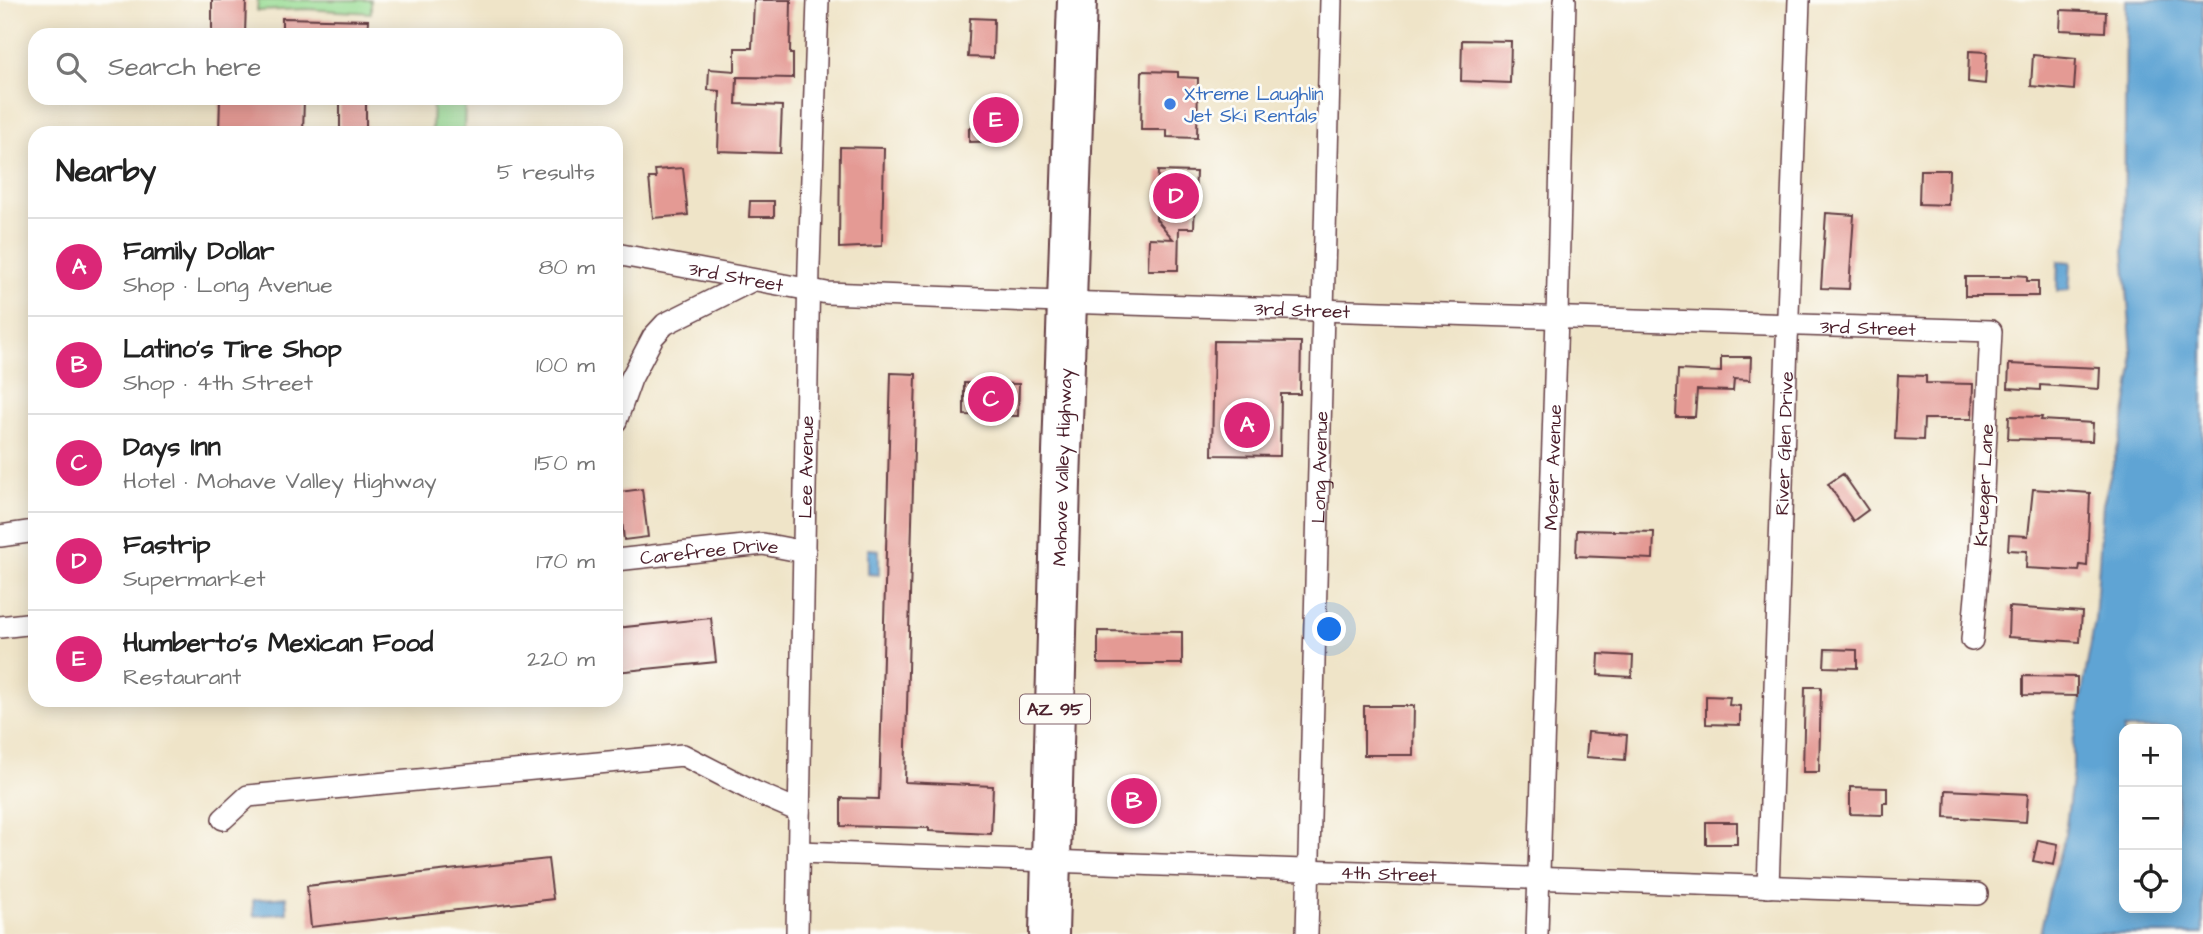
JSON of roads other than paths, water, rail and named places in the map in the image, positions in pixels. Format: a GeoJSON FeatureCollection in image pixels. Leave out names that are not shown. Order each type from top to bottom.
{"type":"FeatureCollection","features":[{"type":"Feature","properties":{"kind":"highway","name":"Mohave Valley Highway"},"geometry":{"type":"LineString","coordinates":[[1049,934],[1077,0]]}},
{"type":"Feature","properties":{"kind":"street","name":"Lee Avenue"},"geometry":{"type":"LineString","coordinates":[[797,934],[809,289],[818,0]]}},
{"type":"Feature","properties":{"kind":"street","name":"Long Avenue"},"geometry":{"type":"LineString","coordinates":[[1307,934],[1331,0]]}},
{"type":"Feature","properties":{"kind":"street","name":"Moser Avenue"},"geometry":{"type":"LineString","coordinates":[[1537,934],[1558,317],[1565,0]]}},
{"type":"Feature","properties":{"kind":"street","name":"River Glen Drive"},"geometry":{"type":"LineString","coordinates":[[1768,887],[1799,0]]}},
{"type":"Feature","properties":{"kind":"street","name":"3rd Street"},"geometry":{"type":"LineString","coordinates":[[623,255],[827,293],[1991,331]]}},
{"type":"Feature","properties":{"kind":"street"},"geometry":{"type":"LineString","coordinates":[[623,401],[631,379],[653,337],[665,324],[751,281]]}},
{"type":"Feature","properties":{"kind":"street","name":"Krueger Lane"},"geometry":{"type":"LineString","coordinates":[[1972,640],[1980,553],[1991,331]]}},
{"type":"Feature","properties":{"kind":"street"},"geometry":{"type":"LineString","coordinates":[[0,536],[28,532]]}},
{"type":"Feature","properties":{"kind":"street","name":"Carefree Drive"},"geometry":{"type":"LineString","coordinates":[[623,559],[763,544],[805,552]]}},
{"type":"Feature","properties":{"kind":"street"},"geometry":{"type":"LineString","coordinates":[[0,627],[28,625]]}},
{"type":"Feature","properties":{"kind":"street"},"geometry":{"type":"LineString","coordinates":[[223,819],[248,796],[683,755],[754,792],[799,811]]}},
{"type":"Feature","properties":{"kind":"street","name":"4th Street"},"geometry":{"type":"LineString","coordinates":[[799,852],[1977,894]]}},
{"type":"Feature","properties":{"kind":"water"},"geometry":{"type":"Polygon","coordinates":[[[2126,0],[2203,0],[2203,934],[2040,934],[2065,834],[2073,771],[2073,744],[2095,620],[2103,504],[2123,427],[2133,367],[2124,249],[2126,0]]]}},
{"type":"Feature","properties":{"kind":"water"},"geometry":{"type":"Polygon","coordinates":[[[2058,261],[2071,262],[2069,290],[2057,291],[2058,261]]]}},
{"type":"Feature","properties":{"kind":"water"},"geometry":{"type":"Polygon","coordinates":[[[868,549],[879,550],[879,575],[868,574],[868,549]]]}},
{"type":"Feature","properties":{"kind":"water"},"geometry":{"type":"Polygon","coordinates":[[[286,897],[287,913],[254,916],[253,900],[286,897]]]}},
{"type":"Feature","properties":{"kind":"place","name":"Xtreme Laughlin Jet Ski Rentals"},"geometry":{"type":"Point","coordinates":[1170,104]}},
{"type":"Feature","properties":{"kind":"place","name":"Humberto's Mexican Food"},"geometry":{"type":"Point","coordinates":[996,120]}},
{"type":"Feature","properties":{"kind":"place","name":"Fastrip"},"geometry":{"type":"Point","coordinates":[1176,196]}},
{"type":"Feature","properties":{"kind":"place","name":"Days Inn"},"geometry":{"type":"Point","coordinates":[991,399]}},
{"type":"Feature","properties":{"kind":"place","name":"Family Dollar"},"geometry":{"type":"Point","coordinates":[1247,425]}},
{"type":"Feature","properties":{"kind":"place","name":"Latino's Tire Shop"},"geometry":{"type":"Point","coordinates":[1134,801]}}]}
